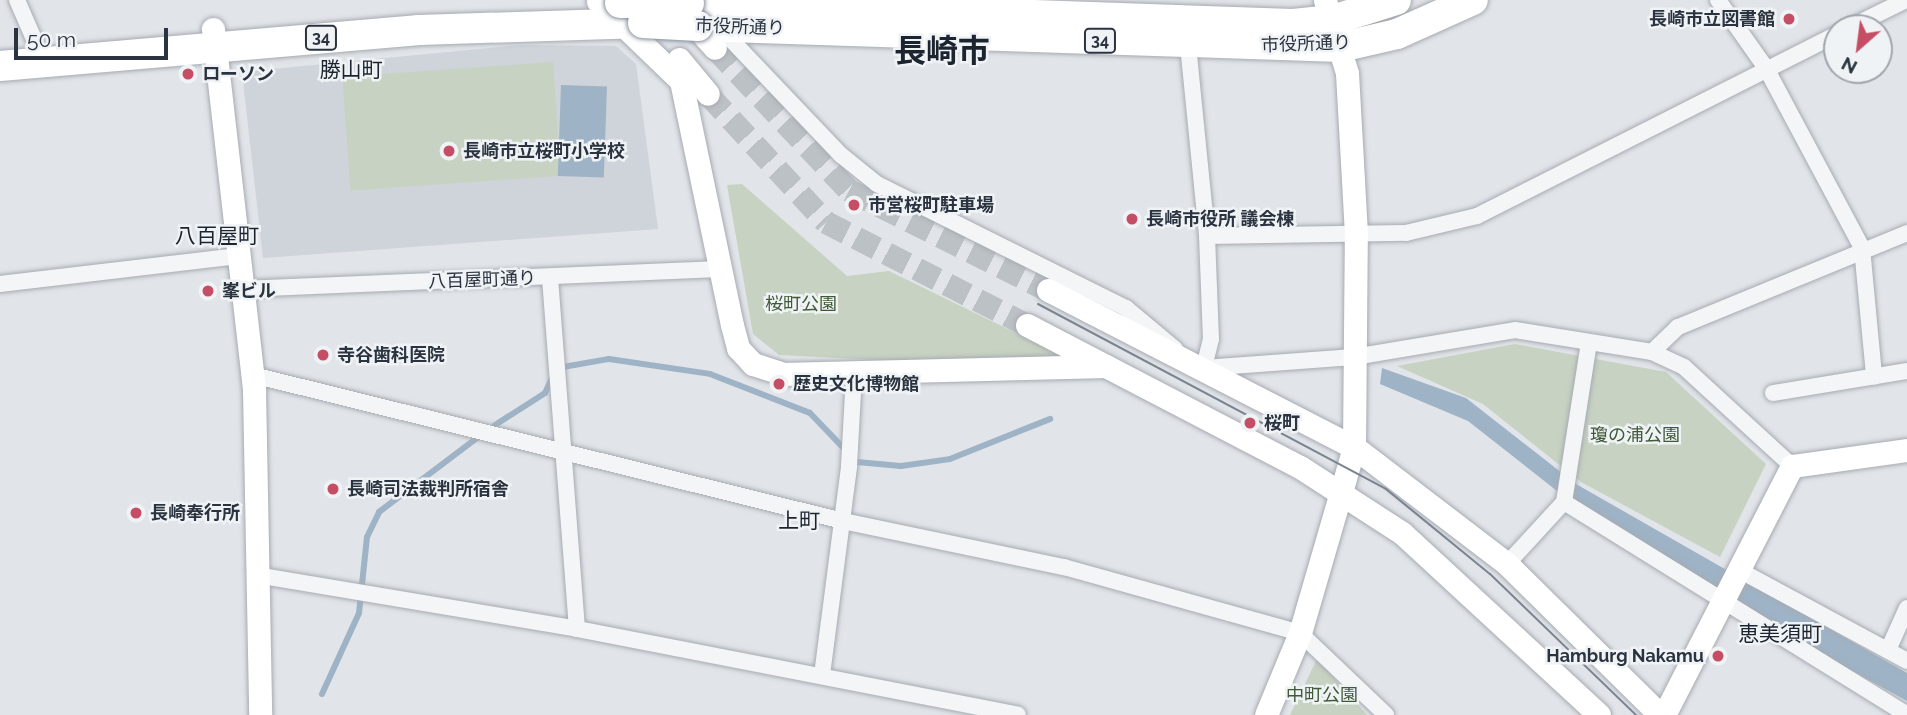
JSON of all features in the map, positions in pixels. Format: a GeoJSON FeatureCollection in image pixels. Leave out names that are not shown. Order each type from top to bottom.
{"type":"FeatureCollection","features":[{"type":"Feature","properties":{"kind":"highway","name":"市役所通り"},"geometry":{"type":"LineString","coordinates":[[1333,22],[1396,0]]}},
{"type":"Feature","properties":{"kind":"highway","name":"市役所通り"},"geometry":{"type":"LineString","coordinates":[[0,49],[215,38],[618,8],[699,15],[1333,22],[1397,34],[1473,0]]}},
{"type":"Feature","properties":{"kind":"highway","name":"市役所通り"},"geometry":{"type":"LineString","coordinates":[[699,15],[935,6],[1187,22]]}},
{"type":"Feature","properties":{"kind":"highway","name":"市役所通り"},"geometry":{"type":"LineString","coordinates":[[0,66],[215,38]]}},
{"type":"Feature","properties":{"kind":"street"},"geometry":{"type":"LineString","coordinates":[[17,0],[37,46]]}},
{"type":"Feature","properties":{"kind":"street"},"geometry":{"type":"LineString","coordinates":[[1718,0],[1766,68],[1862,248],[1874,376]]}},
{"type":"Feature","properties":{"kind":"street"},"geometry":{"type":"LineString","coordinates":[[1878,14],[1906,0]]}},
{"type":"Feature","properties":{"kind":"street"},"geometry":{"type":"LineString","coordinates":[[618,8],[708,94]]}},
{"type":"Feature","properties":{"kind":"street"},"geometry":{"type":"LineString","coordinates":[[618,8],[681,80],[738,348],[753,365],[783,374],[1106,366]]}},
{"type":"Feature","properties":{"kind":"street"},"geometry":{"type":"LineString","coordinates":[[699,15],[841,155],[877,184],[1126,308],[1194,363],[1354,357],[1515,330],[1652,352],[1684,367],[1792,466]]}},
{"type":"Feature","properties":{"kind":"street"},"geometry":{"type":"LineString","coordinates":[[1187,22],[1207,236],[1211,340],[1194,363]]}},
{"type":"Feature","properties":{"kind":"street"},"geometry":{"type":"LineString","coordinates":[[1266,715],[1300,633],[1343,494],[1354,447],[1356,234],[1333,22]]}},
{"type":"Feature","properties":{"kind":"street"},"geometry":{"type":"LineString","coordinates":[[215,38],[253,375],[260,715]]}},
{"type":"Feature","properties":{"kind":"street"},"geometry":{"type":"LineString","coordinates":[[1207,236],[1406,233],[1476,216],[1823,41]]}},
{"type":"Feature","properties":{"kind":"street"},"geometry":{"type":"LineString","coordinates":[[1652,352],[1678,327],[1862,248],[1907,233]]}},
{"type":"Feature","properties":{"kind":"street"},"geometry":{"type":"LineString","coordinates":[[0,284],[238,256]]}},
{"type":"Feature","properties":{"kind":"street","name":"八百屋町通り"},"geometry":{"type":"LineString","coordinates":[[243,289],[720,269]]}},
{"type":"Feature","properties":{"kind":"street"},"geometry":{"type":"LineString","coordinates":[[550,278],[577,629]]}},
{"type":"Feature","properties":{"kind":"street"},"geometry":{"type":"LineString","coordinates":[[1048,290],[1354,447],[1507,564],[1662,715],[1723,603],[1792,466]]}},
{"type":"Feature","properties":{"kind":"street"},"geometry":{"type":"LineString","coordinates":[[1027,325],[1343,494],[1452,575],[1599,715]]}},
{"type":"Feature","properties":{"kind":"street"},"geometry":{"type":"LineString","coordinates":[[1507,564],[1563,502],[1571,469],[1589,343]]}},
{"type":"Feature","properties":{"kind":"street"},"geometry":{"type":"LineString","coordinates":[[1773,393],[1907,371]]}},
{"type":"Feature","properties":{"kind":"street"},"geometry":{"type":"LineString","coordinates":[[822,675],[844,521],[850,459],[853,373]]}},
{"type":"Feature","properties":{"kind":"street"},"geometry":{"type":"LineString","coordinates":[[253,375],[844,521],[1064,567],[1300,633],[1386,715]]}},
{"type":"Feature","properties":{"kind":"street"},"geometry":{"type":"LineString","coordinates":[[1792,466],[1907,450]]}},
{"type":"Feature","properties":{"kind":"street"},"geometry":{"type":"LineString","coordinates":[[1563,502],[1907,715]]}},
{"type":"Feature","properties":{"kind":"street"},"geometry":{"type":"LineString","coordinates":[[1739,571],[1907,661]]}},
{"type":"Feature","properties":{"kind":"street"},"geometry":{"type":"LineString","coordinates":[[256,575],[577,629],[1018,715]]}},
{"type":"Feature","properties":{"kind":"street"},"geometry":{"type":"LineString","coordinates":[[1888,650],[1907,608]]}},
{"type":"Feature","properties":{"kind":"shaded area","name":"長崎市立桜町小学校"},"geometry":{"type":"Polygon","coordinates":[[[521,45],[616,46],[636,64],[658,229],[263,258],[242,72],[521,45]]]}},
{"type":"Feature","properties":{"kind":"green space"},"geometry":{"type":"Polygon","coordinates":[[[553,62],[561,176],[350,190],[343,77],[553,62]]]}},
{"type":"Feature","properties":{"kind":"green space","name":"桜町公園"},"geometry":{"type":"Polygon","coordinates":[[[742,184],[847,276],[889,271],[1094,371],[779,355],[753,334],[727,185],[742,184]]]}},
{"type":"Feature","properties":{"kind":"green space","name":"瓊の浦公園"},"geometry":{"type":"Polygon","coordinates":[[[1515,344],[1666,372],[1766,464],[1720,557],[1581,482],[1483,404],[1397,366],[1515,344]]]}},
{"type":"Feature","properties":{"kind":"green space","name":"中町公園"},"geometry":{"type":"Polygon","coordinates":[[[1317,659],[1367,715],[1290,715],[1317,659]]]}},
{"type":"Feature","properties":{"kind":"water"},"geometry":{"type":"Polygon","coordinates":[[[561,85],[607,87],[604,178],[558,176],[561,85]]]}},
{"type":"Feature","properties":{"kind":"water"},"geometry":{"type":"Polygon","coordinates":[[[1382,368],[1466,398],[1576,484],[1907,673],[1907,701],[1741,610],[1557,491],[1468,421],[1380,384],[1382,368]]]}},
{"type":"Feature","properties":{"kind":"waterway"},"geometry":{"type":"LineString","coordinates":[[563,367],[609,359],[710,374],[810,413],[857,462],[901,466],[950,459],[1050,419]]}},
{"type":"Feature","properties":{"kind":"waterway"},"geometry":{"type":"LineString","coordinates":[[495,425],[545,393],[553,376]]}},
{"type":"Feature","properties":{"kind":"waterway"},"geometry":{"type":"LineString","coordinates":[[322,694],[359,613],[367,537],[379,512],[477,438]]}},
{"type":"Feature","properties":{"kind":"tunnel"},"geometry":{"type":"LineString","coordinates":[[715,48],[849,190],[1048,290]]}},
{"type":"Feature","properties":{"kind":"tunnel"},"geometry":{"type":"LineString","coordinates":[[708,94],[826,222],[1027,325]]}},
{"type":"Feature","properties":{"kind":"tram line"},"geometry":{"type":"LineString","coordinates":[[1038,304],[1386,489],[1490,574],[1636,715]]}},
{"type":"Feature","properties":{"kind":"place","name":"長崎市立図書館"},"geometry":{"type":"Point","coordinates":[1789,19]}},
{"type":"Feature","properties":{"kind":"place","name":"ローソン"},"geometry":{"type":"Point","coordinates":[188,74]}},
{"type":"Feature","properties":{"kind":"place","name":"長崎市立桜町小学校"},"geometry":{"type":"Point","coordinates":[449,151]}},
{"type":"Feature","properties":{"kind":"place","name":"市営桜町駐車場"},"geometry":{"type":"Point","coordinates":[854,205]}},
{"type":"Feature","properties":{"kind":"place","name":"長崎市役所 議会棟"},"geometry":{"type":"Point","coordinates":[1132,219]}},
{"type":"Feature","properties":{"kind":"place","name":"峯ビル"},"geometry":{"type":"Point","coordinates":[208,291]}},
{"type":"Feature","properties":{"kind":"place","name":"寺谷歯科医院"},"geometry":{"type":"Point","coordinates":[323,355]}},
{"type":"Feature","properties":{"kind":"place","name":"歴史文化博物館"},"geometry":{"type":"Point","coordinates":[779,384]}},
{"type":"Feature","properties":{"kind":"place","name":"桜町"},"geometry":{"type":"Point","coordinates":[1250,423]}},
{"type":"Feature","properties":{"kind":"place","name":"長崎司法裁判所宿舎"},"geometry":{"type":"Point","coordinates":[333,489]}},
{"type":"Feature","properties":{"kind":"place","name":"長崎奉行所"},"geometry":{"type":"Point","coordinates":[136,513]}},
{"type":"Feature","properties":{"kind":"place","name":"Hamburg Nakamu"},"geometry":{"type":"Point","coordinates":[1718,656]}},
{"type":"Feature","properties":{"kind":"district","name":"長崎市"},"geometry":{"type":"Point","coordinates":[942,51]}},
{"type":"Feature","properties":{"kind":"district","name":"勝山町"},"geometry":{"type":"Point","coordinates":[351,70]}},
{"type":"Feature","properties":{"kind":"district","name":"八百屋町"},"geometry":{"type":"Point","coordinates":[217,236]}},
{"type":"Feature","properties":{"kind":"district","name":"上町"},"geometry":{"type":"Point","coordinates":[799,521]}},
{"type":"Feature","properties":{"kind":"district","name":"恵美須町"},"geometry":{"type":"Point","coordinates":[1780,634]}}]}
